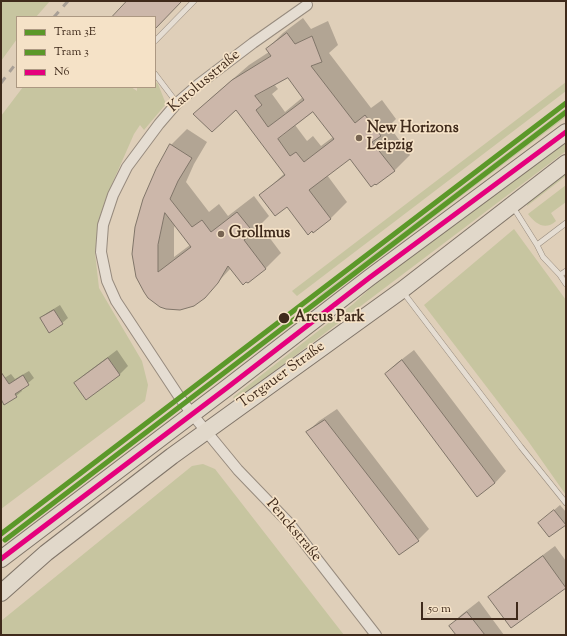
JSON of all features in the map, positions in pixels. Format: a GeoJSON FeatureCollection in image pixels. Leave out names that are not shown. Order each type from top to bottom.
{"type":"FeatureCollection","features":[{"type":"Feature","properties":{"kind":"main road","name":"Torgauer Straße"},"geometry":{"type":"LineString","coordinates":[[1,559],[369,278],[566,132]]}},
{"type":"Feature","properties":{"kind":"main road","name":"Torgauer Straße"},"geometry":{"type":"LineString","coordinates":[[1,593],[46,553],[206,432],[402,290],[566,163]]}},
{"type":"Feature","properties":{"kind":"street","name":"Karolusstraße"},"geometry":{"type":"LineString","coordinates":[[206,432],[192,414],[116,301],[107,281],[101,252],[103,225],[114,195],[127,168],[151,134],[177,103],[199,84],[307,3]]}},
{"type":"Feature","properties":{"kind":"street","name":"Penckstraße"},"geometry":{"type":"LineString","coordinates":[[206,432],[238,470],[289,523],[376,635]]}},
{"type":"Feature","properties":{"kind":"lane"},"geometry":{"type":"LineString","coordinates":[[156,40],[194,1]]}},
{"type":"Feature","properties":{"kind":"lane"},"geometry":{"type":"LineString","coordinates":[[156,75],[177,103]]}},
{"type":"Feature","properties":{"kind":"lane"},"geometry":{"type":"LineString","coordinates":[[512,205],[543,257],[566,284]]}},
{"type":"Feature","properties":{"kind":"lane"},"geometry":{"type":"LineString","coordinates":[[537,245],[566,223]]}},
{"type":"Feature","properties":{"kind":"lane"},"geometry":{"type":"LineString","coordinates":[[560,276],[566,271]]}},
{"type":"Feature","properties":{"kind":"lane"},"geometry":{"type":"LineString","coordinates":[[402,290],[516,441],[566,503]]}},
{"type":"Feature","properties":{"kind":"shaded area"},"geometry":{"type":"Polygon","coordinates":[[[1,1],[50,1],[37,16],[16,16],[16,40],[1,61],[1,1]]]}},
{"type":"Feature","properties":{"kind":"shaded area"},"geometry":{"type":"Polygon","coordinates":[[[156,82],[166,104],[144,130],[140,125],[134,134],[112,184],[101,215],[95,253],[99,288],[142,361],[148,385],[145,401],[1,509],[1,116],[22,88],[132,88],[137,91],[137,88],[156,88],[156,82]]]}},
{"type":"Feature","properties":{"kind":"shaded area"},"geometry":{"type":"Polygon","coordinates":[[[566,82],[566,91],[297,296],[292,291],[566,82]]]}},
{"type":"Feature","properties":{"kind":"shaded area"},"geometry":{"type":"Polygon","coordinates":[[[566,108],[566,117],[320,303],[316,298],[566,108]]]}},
{"type":"Feature","properties":{"kind":"shaded area"},"geometry":{"type":"Polygon","coordinates":[[[566,136],[566,151],[235,401],[233,397],[353,304],[387,273],[566,136]]]}},
{"type":"Feature","properties":{"kind":"shaded area"},"geometry":{"type":"Polygon","coordinates":[[[566,169],[566,176],[527,206],[529,197],[566,169]]]}},
{"type":"Feature","properties":{"kind":"shaded area"},"geometry":{"type":"Polygon","coordinates":[[[566,185],[566,202],[551,213],[556,221],[548,226],[544,226],[534,221],[528,214],[566,185]]]}},
{"type":"Feature","properties":{"kind":"shaded area"},"geometry":{"type":"Polygon","coordinates":[[[514,229],[566,300],[566,495],[528,441],[424,305],[514,229]]]}},
{"type":"Feature","properties":{"kind":"shaded area"},"geometry":{"type":"Polygon","coordinates":[[[203,464],[215,469],[344,635],[1,635],[1,621],[192,466],[203,464]]]}},
{"type":"Feature","properties":{"kind":"building"},"geometry":{"type":"Polygon","coordinates":[[[127,1],[182,1],[156,28],[156,16],[113,16],[127,1]]]}},
{"type":"Feature","properties":{"kind":"building"},"geometry":{"type":"Polygon","coordinates":[[[287,33],[295,44],[312,36],[322,62],[311,66],[355,123],[365,115],[381,136],[372,142],[395,171],[371,187],[350,159],[309,190],[331,219],[313,233],[312,231],[308,235],[287,207],[275,216],[259,195],[285,175],[236,110],[212,132],[193,114],[232,80],[271,56],[266,49],[287,33]],[[288,78],[255,96],[262,105],[256,110],[268,127],[304,100],[288,78]],[[313,112],[278,139],[290,156],[296,152],[304,162],[334,139],[313,112]]]}},
{"type":"Feature","properties":{"kind":"building"},"geometry":{"type":"Polygon","coordinates":[[[170,144],[192,158],[178,181],[170,199],[192,227],[202,220],[211,232],[237,212],[254,233],[244,240],[266,269],[248,283],[246,282],[243,285],[228,266],[218,283],[205,298],[194,306],[180,310],[160,307],[148,298],[136,277],[132,254],[135,227],[143,199],[156,169],[170,144]],[[165,213],[158,245],[158,272],[191,247],[165,213]]]}},
{"type":"Feature","properties":{"kind":"building"},"geometry":{"type":"Polygon","coordinates":[[[54,310],[63,324],[49,333],[40,318],[54,310]]]}},
{"type":"Feature","properties":{"kind":"building"},"geometry":{"type":"Polygon","coordinates":[[[108,358],[120,375],[86,400],[74,383],[108,358]]]}},
{"type":"Feature","properties":{"kind":"building"},"geometry":{"type":"Polygon","coordinates":[[[402,360],[495,483],[477,497],[385,374],[402,360]]]}},
{"type":"Feature","properties":{"kind":"building"},"geometry":{"type":"Polygon","coordinates":[[[1,372],[9,384],[23,375],[29,385],[15,394],[17,397],[4,405],[1,399],[1,372]]]}},
{"type":"Feature","properties":{"kind":"building"},"geometry":{"type":"Polygon","coordinates":[[[325,420],[419,541],[399,555],[306,432],[325,420]]]}},
{"type":"Feature","properties":{"kind":"building"},"geometry":{"type":"Polygon","coordinates":[[[554,510],[566,525],[549,537],[538,523],[554,510]]]}},
{"type":"Feature","properties":{"kind":"building"},"geometry":{"type":"Polygon","coordinates":[[[543,556],[566,588],[511,628],[488,597],[543,556]]]}},
{"type":"Feature","properties":{"kind":"building"},"geometry":{"type":"Polygon","coordinates":[[[467,612],[485,635],[456,635],[449,626],[467,612]]]}},
{"type":"Feature","properties":{"kind":"railway"},"geometry":{"type":"LineString","coordinates":[[55,16],[68,1]]}},
{"type":"Feature","properties":{"kind":"railway"},"geometry":{"type":"LineString","coordinates":[[1,83],[16,63]]}},
{"type":"Feature","properties":{"kind":"tram line","name":"3E"},"geometry":{"type":"LineString","coordinates":[[1,534],[566,103]]}},
{"type":"Feature","properties":{"kind":"tram line","name":"3"},"geometry":{"type":"LineString","coordinates":[[5,540],[566,112]]}},
{"type":"Feature","properties":{"kind":"transit line","name":"N6"},"geometry":{"type":"LineString","coordinates":[[1,559],[369,278],[566,132]]}},
{"type":"Feature","properties":{"kind":"place","name":"New Horizons Leipzig"},"geometry":{"type":"Point","coordinates":[359,138]}},
{"type":"Feature","properties":{"kind":"place","name":"Grollmus"},"geometry":{"type":"Point","coordinates":[221,234]}},
{"type":"Feature","properties":{"kind":"place","name":"Arcus Park"},"geometry":{"type":"Point","coordinates":[284,318]}}]}
